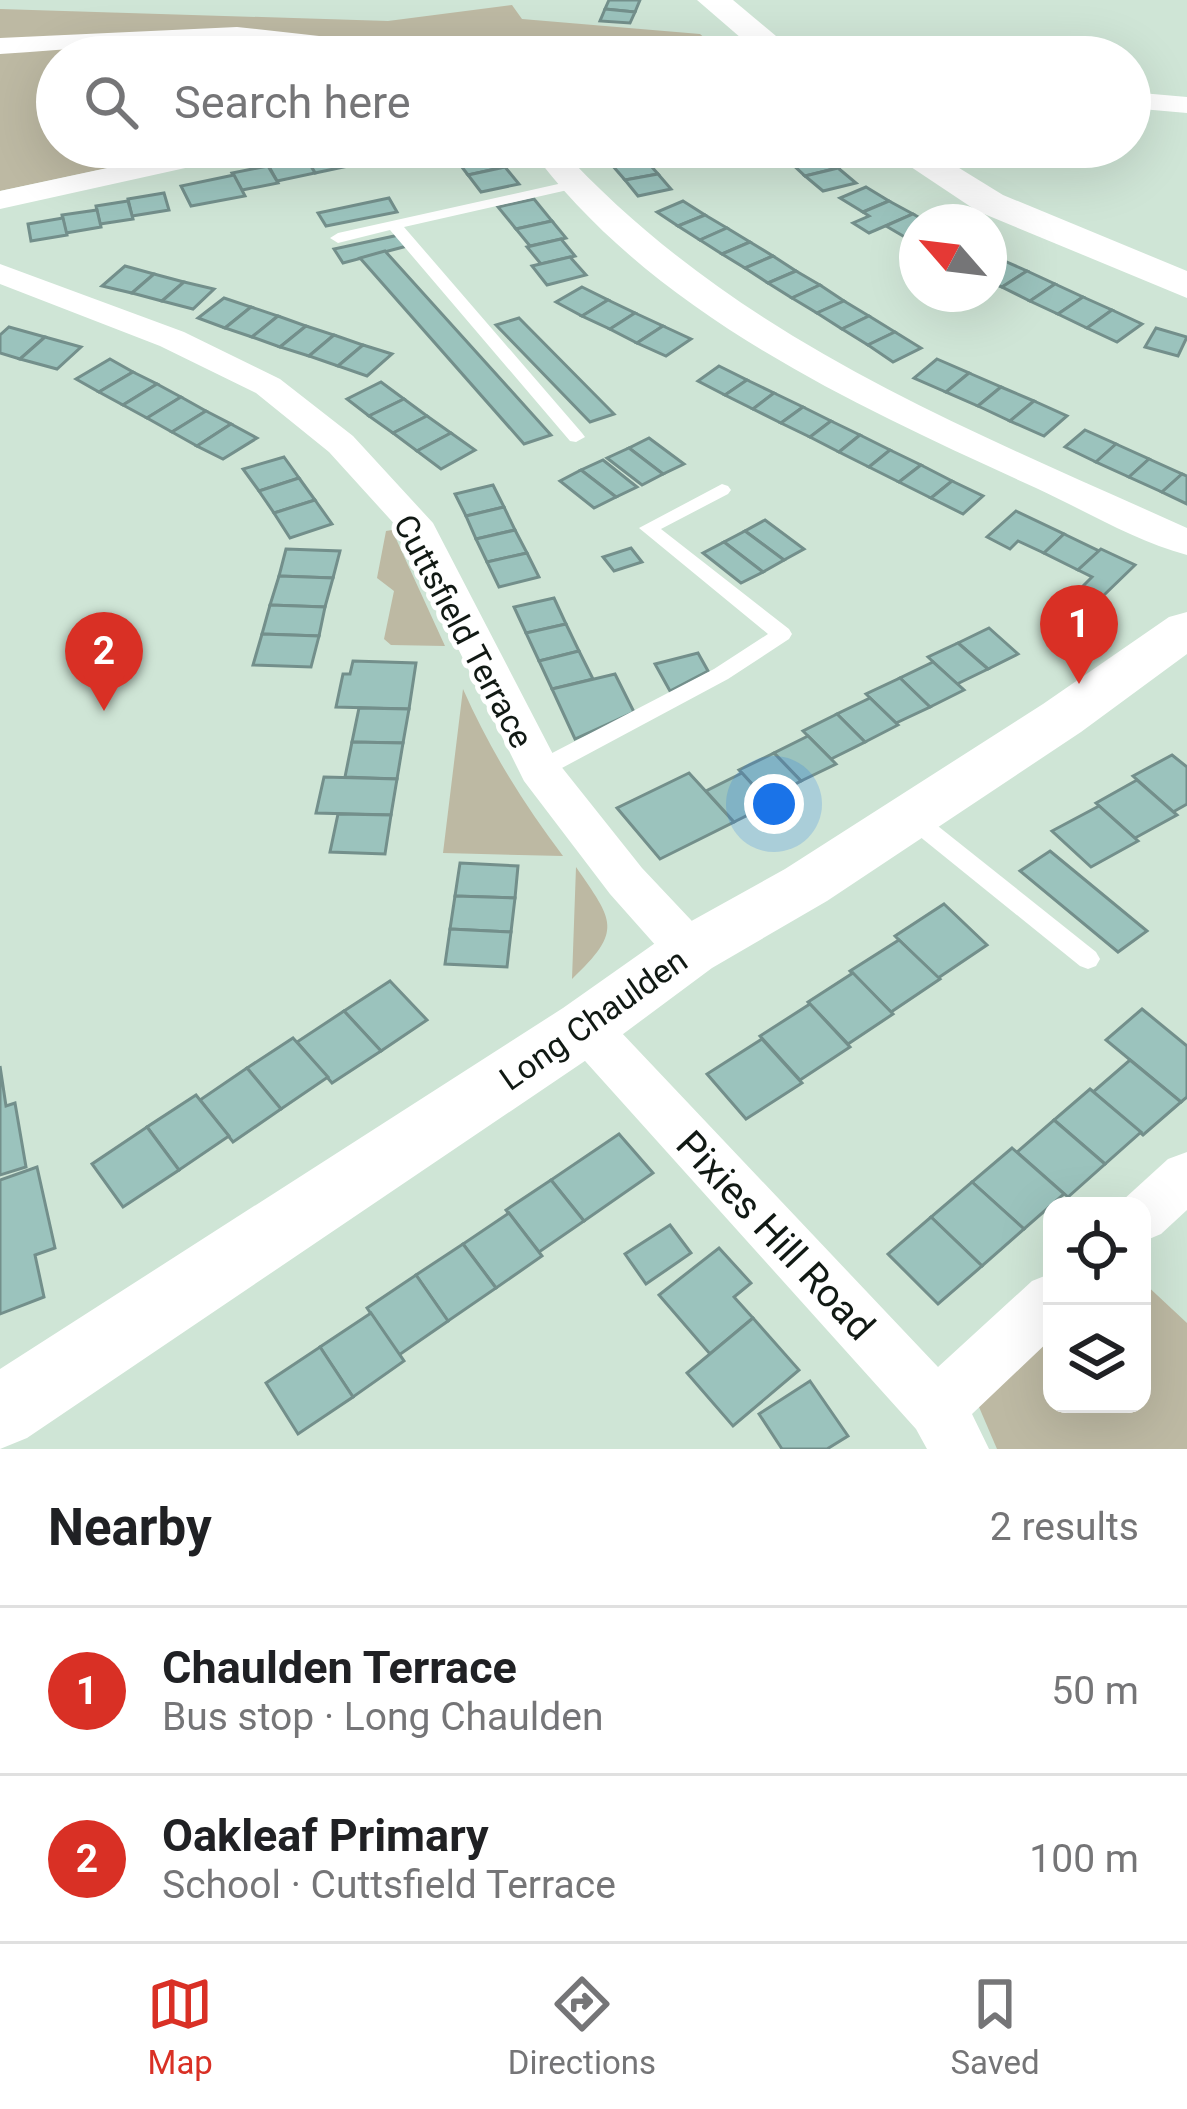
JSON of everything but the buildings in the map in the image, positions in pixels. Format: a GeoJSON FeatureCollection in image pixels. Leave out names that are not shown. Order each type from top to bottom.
{"type":"FeatureCollection","features":[{"type":"Feature","properties":{"kind":"street"},"geometry":{"type":"LineString","coordinates":[[713,0],[758,36]]}},
{"type":"Feature","properties":{"kind":"street"},"geometry":{"type":"LineString","coordinates":[[206,36],[264,36]]}},
{"type":"Feature","properties":{"kind":"street"},"geometry":{"type":"LineString","coordinates":[[0,46],[36,44]]}},
{"type":"Feature","properties":{"kind":"street"},"geometry":{"type":"LineString","coordinates":[[1151,102],[1187,105]]}},
{"type":"Feature","properties":{"kind":"street"},"geometry":{"type":"LineString","coordinates":[[0,200],[161,168]]}},
{"type":"Feature","properties":{"kind":"street"},"geometry":{"type":"LineString","coordinates":[[562,168],[677,276],[752,326],[870,394],[1187,542]]}},
{"type":"Feature","properties":{"kind":"street"},"geometry":{"type":"LineString","coordinates":[[933,168],[990,203],[1187,286]]}},
{"type":"Feature","properties":{"kind":"street","name":"Cuttsfield Terrace"},"geometry":{"type":"LineString","coordinates":[[0,273],[172,339],[268,386],[341,444],[414,523],[538,770],[626,881],[690,951]]}},
{"type":"Feature","properties":{"kind":"street","name":"Long Chaulden"},"geometry":{"type":"LineString","coordinates":[[0,1412],[585,1028],[690,951],[806,885],[1062,718],[1187,629]]}},
{"type":"Feature","properties":{"kind":"street","name":"Pixies Hill Road"},"geometry":{"type":"LineString","coordinates":[[585,1028],[948,1428]]}},
{"type":"Feature","properties":{"kind":"street"},"geometry":{"type":"LineString","coordinates":[[1151,1209],[1187,1176]]}},
{"type":"Feature","properties":{"kind":"street"},"geometry":{"type":"LineString","coordinates":[[948,1428],[1048,1305]]}},
{"type":"Feature","properties":{"kind":"lane"},"geometry":{"type":"LineString","coordinates":[[338,238],[576,184]]}},
{"type":"Feature","properties":{"kind":"lane"},"geometry":{"type":"LineString","coordinates":[[394,225],[576,437]]}},
{"type":"Feature","properties":{"kind":"lane"},"geometry":{"type":"LineString","coordinates":[[538,770],[721,674],[782,634],[648,528],[722,490]]}},
{"type":"Feature","properties":{"kind":"lane"},"geometry":{"type":"LineString","coordinates":[[910,816],[1088,958]]}},
{"type":"Feature","properties":{"kind":"shaded area"},"geometry":{"type":"Polygon","coordinates":[[[512,5],[522,19],[702,36],[36,36],[36,168],[108,168],[0,191],[0,9],[388,21],[512,5]]]}},
{"type":"Feature","properties":{"kind":"shaded area"},"geometry":{"type":"Polygon","coordinates":[[[392,530],[445,646],[391,645],[384,639],[394,591],[377,578],[386,531],[392,530]]]}},
{"type":"Feature","properties":{"kind":"shaded area"},"geometry":{"type":"Polygon","coordinates":[[[463,689],[508,776],[563,856],[443,853],[463,689]]]}},
{"type":"Feature","properties":{"kind":"shaded area"},"geometry":{"type":"Polygon","coordinates":[[[576,867],[605,913],[607,925],[600,948],[572,979],[576,867]]]}},
{"type":"Feature","properties":{"kind":"shaded area"},"geometry":{"type":"Polygon","coordinates":[[[1151,1289],[1187,1323],[1187,1449],[997,1449],[976,1400],[1043,1339],[1043,1413],[1151,1413],[1151,1289]]]}},
{"type":"Feature","properties":{"kind":"place","name":"Chaulden Terrace"},"geometry":{"type":"Point","coordinates":[1079,684]}},
{"type":"Feature","properties":{"kind":"place","name":"Oakleaf Primary"},"geometry":{"type":"Point","coordinates":[104,711]}}]}
